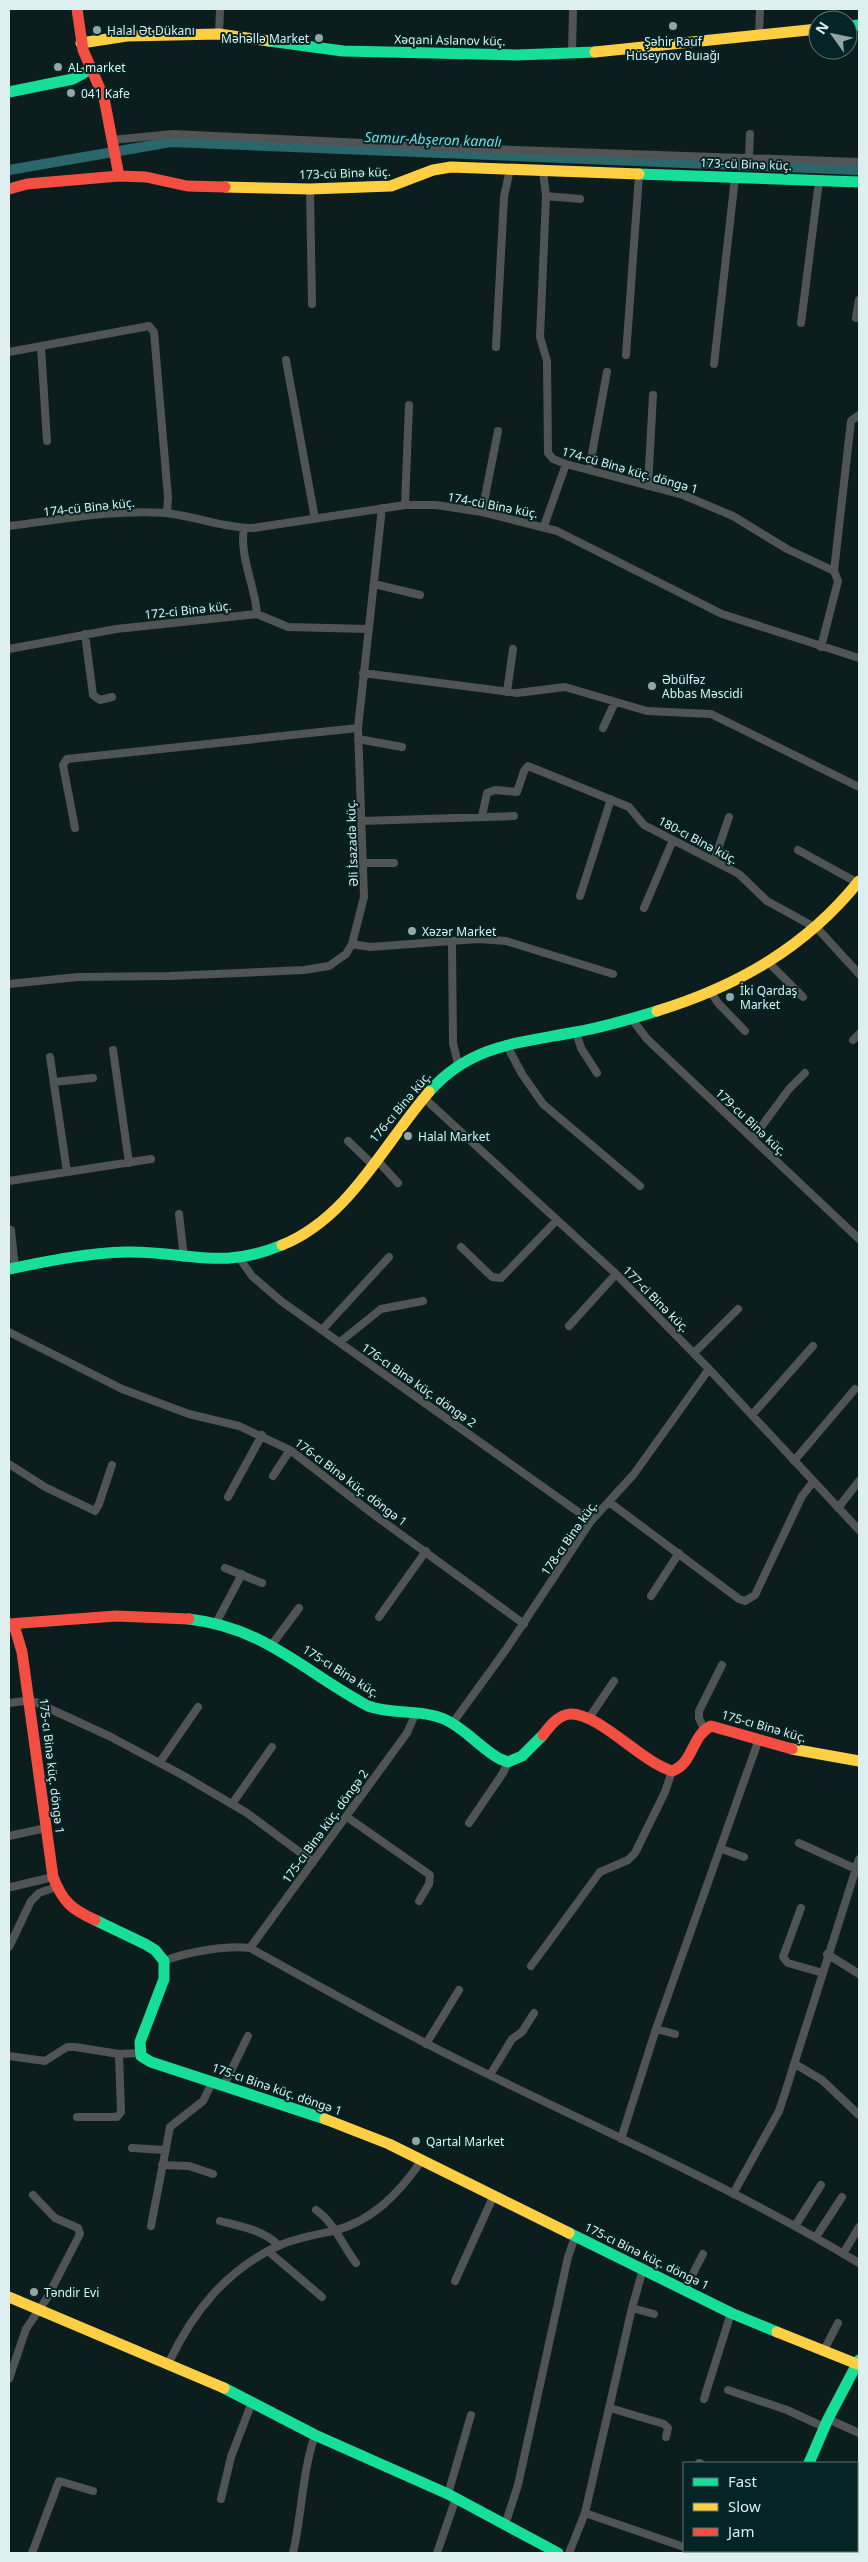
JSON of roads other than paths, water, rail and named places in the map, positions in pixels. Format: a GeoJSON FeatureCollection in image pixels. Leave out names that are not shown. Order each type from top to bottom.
{"type":"FeatureCollection","features":[{"type":"Feature","properties":{"kind":"street"},"geometry":{"type":"LineString","coordinates":[[77,9],[81,43],[104,98],[119,176]]}},
{"type":"Feature","properties":{"kind":"street"},"geometry":{"type":"LineString","coordinates":[[219,34],[220,9]]}},
{"type":"Feature","properties":{"kind":"street"},"geometry":{"type":"LineString","coordinates":[[572,54],[573,9]]}},
{"type":"Feature","properties":{"kind":"street"},"geometry":{"type":"LineString","coordinates":[[759,36],[760,9]]}},
{"type":"Feature","properties":{"kind":"street","name":"Xəqani Aslanov küç."},"geometry":{"type":"LineString","coordinates":[[81,43],[136,36],[219,34],[343,51],[517,55],[572,54],[808,31]]}},
{"type":"Feature","properties":{"kind":"street"},"geometry":{"type":"LineString","coordinates":[[9,92],[73,79],[91,69]]}},
{"type":"Feature","properties":{"kind":"street"},"geometry":{"type":"LineString","coordinates":[[112,140],[173,134],[488,149],[859,162]]}},
{"type":"Feature","properties":{"kind":"street"},"geometry":{"type":"LineString","coordinates":[[749,158],[750,134]]}},
{"type":"Feature","properties":{"kind":"street","name":"173-cü Binə küç."},"geometry":{"type":"LineString","coordinates":[[9,188],[27,184],[119,176],[146,177],[187,186],[310,189],[398,185],[434,168],[859,182]]}},
{"type":"Feature","properties":{"kind":"street"},"geometry":{"type":"LineString","coordinates":[[496,347],[504,197],[510,170]]}},
{"type":"Feature","properties":{"kind":"street","name":"174-cü Binə küç. döngə 1"},"geometry":{"type":"LineString","coordinates":[[543,171],[546,196],[540,337],[547,361],[548,453],[553,459],[566,464],[683,495],[725,513],[787,549],[834,571]]}},
{"type":"Feature","properties":{"kind":"street"},"geometry":{"type":"LineString","coordinates":[[626,355],[639,174]]}},
{"type":"Feature","properties":{"kind":"street"},"geometry":{"type":"LineString","coordinates":[[714,364],[735,178]]}},
{"type":"Feature","properties":{"kind":"street"},"geometry":{"type":"LineString","coordinates":[[801,323],[819,181]]}},
{"type":"Feature","properties":{"kind":"street"},"geometry":{"type":"LineString","coordinates":[[310,189],[312,304]]}},
{"type":"Feature","properties":{"kind":"street"},"geometry":{"type":"LineString","coordinates":[[546,196],[580,199]]}},
{"type":"Feature","properties":{"kind":"street"},"geometry":{"type":"LineString","coordinates":[[856,318],[859,300]]}},
{"type":"Feature","properties":{"kind":"street"},"geometry":{"type":"LineString","coordinates":[[9,352],[149,326],[154,332],[168,497],[167,513]]}},
{"type":"Feature","properties":{"kind":"street"},"geometry":{"type":"LineString","coordinates":[[41,346],[48,441]]}},
{"type":"Feature","properties":{"kind":"street"},"geometry":{"type":"LineString","coordinates":[[286,360],[315,519]]}},
{"type":"Feature","properties":{"kind":"street"},"geometry":{"type":"LineString","coordinates":[[589,470],[607,372]]}},
{"type":"Feature","properties":{"kind":"street"},"geometry":{"type":"LineString","coordinates":[[648,486],[652,395]]}},
{"type":"Feature","properties":{"kind":"street"},"geometry":{"type":"LineString","coordinates":[[404,505],[409,405]]}},
{"type":"Feature","properties":{"kind":"street"},"geometry":{"type":"LineString","coordinates":[[821,647],[838,581],[834,571],[851,421],[854,417],[859,416]]}},
{"type":"Feature","properties":{"kind":"street"},"geometry":{"type":"LineString","coordinates":[[482,512],[498,431]]}},
{"type":"Feature","properties":{"kind":"street"},"geometry":{"type":"LineString","coordinates":[[544,526],[566,464]]}},
{"type":"Feature","properties":{"kind":"street","name":"174-cü Binə küç."},"geometry":{"type":"LineString","coordinates":[[9,526],[134,513],[167,513],[244,528],[404,505],[436,505],[482,512],[544,526],[722,614],[859,658]]}},
{"type":"Feature","properties":{"kind":"street","name":"Əli İsazadə küç."},"geometry":{"type":"LineString","coordinates":[[9,984],[78,977],[304,970],[329,966],[338,961],[352,944],[364,897],[358,728],[382,508]]}},
{"type":"Feature","properties":{"kind":"street"},"geometry":{"type":"LineString","coordinates":[[244,528],[243,545],[256,600],[256,614]]}},
{"type":"Feature","properties":{"kind":"street"},"geometry":{"type":"LineString","coordinates":[[374,584],[420,595]]}},
{"type":"Feature","properties":{"kind":"street","name":"172-ci Binə küç."},"geometry":{"type":"LineString","coordinates":[[9,649],[85,634],[256,614],[288,627],[368,629]]}},
{"type":"Feature","properties":{"kind":"street"},"geometry":{"type":"LineString","coordinates":[[85,634],[93,695],[100,700],[112,697]]}},
{"type":"Feature","properties":{"kind":"street"},"geometry":{"type":"LineString","coordinates":[[507,692],[513,649]]}},
{"type":"Feature","properties":{"kind":"street"},"geometry":{"type":"LineString","coordinates":[[363,673],[507,692],[565,687],[647,711],[702,712],[719,716],[859,787]]}},
{"type":"Feature","properties":{"kind":"street"},"geometry":{"type":"LineString","coordinates":[[603,728],[614,702]]}},
{"type":"Feature","properties":{"kind":"street"},"geometry":{"type":"LineString","coordinates":[[75,828],[63,765],[67,759],[358,728]]}},
{"type":"Feature","properties":{"kind":"street"},"geometry":{"type":"LineString","coordinates":[[358,739],[402,747]]}},
{"type":"Feature","properties":{"kind":"street","name":"180-cı Binə küç."},"geometry":{"type":"LineString","coordinates":[[482,816],[487,793],[495,790],[517,792],[524,771],[528,766],[611,799],[634,809],[644,825],[746,879],[772,904],[818,929],[859,974]]}},
{"type":"Feature","properties":{"kind":"street"},"geometry":{"type":"LineString","coordinates":[[580,896],[611,799]]}},
{"type":"Feature","properties":{"kind":"street"},"geometry":{"type":"LineString","coordinates":[[362,821],[514,816]]}},
{"type":"Feature","properties":{"kind":"street"},"geometry":{"type":"LineString","coordinates":[[714,861],[729,817]]}},
{"type":"Feature","properties":{"kind":"street"},"geometry":{"type":"LineString","coordinates":[[644,908],[673,840]]}},
{"type":"Feature","properties":{"kind":"street"},"geometry":{"type":"LineString","coordinates":[[798,850],[859,882]]}},
{"type":"Feature","properties":{"kind":"street"},"geometry":{"type":"LineString","coordinates":[[364,863],[394,863]]}},
{"type":"Feature","properties":{"kind":"street","name":"176-cı Binə küç."},"geometry":{"type":"LineString","coordinates":[[12,1268],[126,1252],[218,1261],[240,1259],[283,1245],[320,1223],[342,1205],[424,1098],[458,1064],[478,1053],[506,1044],[576,1032],[631,1018],[710,992],[767,961],[818,929],[840,908],[859,882]]}},
{"type":"Feature","properties":{"kind":"street"},"geometry":{"type":"LineString","coordinates":[[352,944],[370,947],[452,943],[478,939],[506,941],[613,974]]}},
{"type":"Feature","properties":{"kind":"street"},"geometry":{"type":"LineString","coordinates":[[452,943],[454,1042],[458,1064]]}},
{"type":"Feature","properties":{"kind":"street"},"geometry":{"type":"LineString","coordinates":[[767,961],[803,998]]}},
{"type":"Feature","properties":{"kind":"street"},"geometry":{"type":"LineString","coordinates":[[710,992],[745,1031]]}},
{"type":"Feature","properties":{"kind":"street","name":"179-cu Binə küç."},"geometry":{"type":"LineString","coordinates":[[631,1018],[647,1039],[859,1239]]}},
{"type":"Feature","properties":{"kind":"street"},"geometry":{"type":"LineString","coordinates":[[576,1032],[581,1048],[597,1073]]}},
{"type":"Feature","properties":{"kind":"street"},"geometry":{"type":"LineString","coordinates":[[506,1044],[522,1074],[542,1104],[640,1186]]}},
{"type":"Feature","properties":{"kind":"street"},"geometry":{"type":"LineString","coordinates":[[113,1050],[129,1163]]}},
{"type":"Feature","properties":{"kind":"street"},"geometry":{"type":"LineString","coordinates":[[50,1056],[67,1172]]}},
{"type":"Feature","properties":{"kind":"street"},"geometry":{"type":"LineString","coordinates":[[753,1138],[784,1096],[805,1073]]}},
{"type":"Feature","properties":{"kind":"street"},"geometry":{"type":"LineString","coordinates":[[54,1082],[93,1078]]}},
{"type":"Feature","properties":{"kind":"street","name":"177-ci Binə küç."},"geometry":{"type":"LineString","coordinates":[[424,1098],[616,1274],[694,1353],[859,1530]]}},
{"type":"Feature","properties":{"kind":"street"},"geometry":{"type":"LineString","coordinates":[[348,1141],[398,1183]]}},
{"type":"Feature","properties":{"kind":"street"},"geometry":{"type":"LineString","coordinates":[[9,1181],[151,1159]]}},
{"type":"Feature","properties":{"kind":"street"},"geometry":{"type":"LineString","coordinates":[[179,1214],[184,1258]]}},
{"type":"Feature","properties":{"kind":"street"},"geometry":{"type":"LineString","coordinates":[[461,1247],[492,1276],[501,1278],[556,1220]]}},
{"type":"Feature","properties":{"kind":"street"},"geometry":{"type":"LineString","coordinates":[[11,1230],[12,1268]]}},
{"type":"Feature","properties":{"kind":"street"},"geometry":{"type":"LineString","coordinates":[[322,1330],[389,1258]]}},
{"type":"Feature","properties":{"kind":"street","name":"176-cı Binə küç. döngə 2"},"geometry":{"type":"LineString","coordinates":[[240,1259],[252,1276],[281,1302],[592,1521]]}},
{"type":"Feature","properties":{"kind":"street"},"geometry":{"type":"LineString","coordinates":[[569,1326],[616,1274]]}},
{"type":"Feature","properties":{"kind":"street"},"geometry":{"type":"LineString","coordinates":[[340,1342],[381,1309],[423,1302]]}},
{"type":"Feature","properties":{"kind":"street"},"geometry":{"type":"LineString","coordinates":[[694,1353],[738,1309]]}},
{"type":"Feature","properties":{"kind":"street","name":"176-cı Binə küç. döngə 1"},"geometry":{"type":"LineString","coordinates":[[9,1332],[147,1399],[188,1414],[239,1426],[262,1435],[290,1450],[524,1624]]}},
{"type":"Feature","properties":{"kind":"street"},"geometry":{"type":"LineString","coordinates":[[752,1415],[813,1346]]}},
{"type":"Feature","properties":{"kind":"street","name":"178-cı Binə küç."},"geometry":{"type":"LineString","coordinates":[[452,1724],[524,1624],[592,1521],[634,1474],[709,1369]]}},
{"type":"Feature","properties":{"kind":"street"},"geometry":{"type":"LineString","coordinates":[[794,1461],[855,1389]]}},
{"type":"Feature","properties":{"kind":"street"},"geometry":{"type":"LineString","coordinates":[[228,1497],[262,1435]]}},
{"type":"Feature","properties":{"kind":"street"},"geometry":{"type":"LineString","coordinates":[[273,1476],[290,1450]]}},
{"type":"Feature","properties":{"kind":"street"},"geometry":{"type":"LineString","coordinates":[[9,1464],[45,1487],[94,1511],[99,1504],[112,1466]]}},
{"type":"Feature","properties":{"kind":"street"},"geometry":{"type":"LineString","coordinates":[[838,1508],[859,1481]]}},
{"type":"Feature","properties":{"kind":"street"},"geometry":{"type":"LineString","coordinates":[[609,1502],[740,1599],[750,1600],[755,1595],[802,1496],[813,1482]]}},
{"type":"Feature","properties":{"kind":"street"},"geometry":{"type":"LineString","coordinates":[[379,1616],[426,1552]]}},
{"type":"Feature","properties":{"kind":"street"},"geometry":{"type":"LineString","coordinates":[[651,1596],[678,1553]]}},
{"type":"Feature","properties":{"kind":"street"},"geometry":{"type":"LineString","coordinates":[[225,1568],[262,1583]]}},
{"type":"Feature","properties":{"kind":"street"},"geometry":{"type":"LineString","coordinates":[[216,1623],[242,1574]]}},
{"type":"Feature","properties":{"kind":"street"},"geometry":{"type":"LineString","coordinates":[[273,1643],[298,1608]]}},
{"type":"Feature","properties":{"kind":"street","name":"175-cı Binə küç."},"geometry":{"type":"LineString","coordinates":[[12,1624],[40,1620],[147,1618],[216,1623],[251,1633],[273,1643],[369,1706],[387,1712],[438,1718],[452,1724],[508,1762]]}},
{"type":"Feature","properties":{"kind":"street","name":"175-cı Binə küç. döngə 1"},"geometry":{"type":"LineString","coordinates":[[12,1624],[21,1644],[55,1882],[65,1902],[74,1910],[145,1944],[155,1950],[164,1961]]}},
{"type":"Feature","properties":{"kind":"street"},"geometry":{"type":"LineString","coordinates":[[704,1729],[699,1718],[699,1710],[722,1665]]}},
{"type":"Feature","properties":{"kind":"street"},"geometry":{"type":"LineString","coordinates":[[589,1718],[614,1681]]}},
{"type":"Feature","properties":{"kind":"street"},"geometry":{"type":"LineString","coordinates":[[9,1703],[30,1701],[92,1728],[160,1762],[232,1804],[313,1862]]}},
{"type":"Feature","properties":{"kind":"street"},"geometry":{"type":"LineString","coordinates":[[160,1762],[198,1707]]}},
{"type":"Feature","properties":{"kind":"street"},"geometry":{"type":"LineString","coordinates":[[469,1823],[503,1773],[508,1762],[526,1752],[560,1716],[573,1713],[589,1718],[657,1765],[672,1771],[665,1792],[635,1853],[628,1860],[600,1872],[530,1966]]}},
{"type":"Feature","properties":{"kind":"street","name":"175-cı Binə küç. döngə 2"},"geometry":{"type":"LineString","coordinates":[[250,1948],[407,1733],[415,1715]]}},
{"type":"Feature","properties":{"kind":"street","name":"175-cı Binə küç."},"geometry":{"type":"LineString","coordinates":[[672,1771],[684,1765],[704,1729],[715,1726],[805,1753],[858,1758]]}},
{"type":"Feature","properties":{"kind":"street"},"geometry":{"type":"LineString","coordinates":[[621,2139],[656,2028],[722,1849],[759,1739]]}},
{"type":"Feature","properties":{"kind":"street"},"geometry":{"type":"LineString","coordinates":[[232,1804],[272,1747]]}},
{"type":"Feature","properties":{"kind":"street"},"geometry":{"type":"LineString","coordinates":[[347,1817],[430,1875],[429,1884],[419,1901]]}},
{"type":"Feature","properties":{"kind":"street"},"geometry":{"type":"LineString","coordinates":[[9,1836],[46,1828]]}},
{"type":"Feature","properties":{"kind":"street"},"geometry":{"type":"LineString","coordinates":[[799,1843],[857,1874]]}},
{"type":"Feature","properties":{"kind":"street"},"geometry":{"type":"LineString","coordinates":[[722,1849],[744,1857]]}},
{"type":"Feature","properties":{"kind":"street"},"geometry":{"type":"LineString","coordinates":[[733,2194],[779,2111],[823,1973],[827,1954],[857,1874],[859,1859]]}},
{"type":"Feature","properties":{"kind":"street"},"geometry":{"type":"LineString","coordinates":[[11,1887],[55,1882]]}},
{"type":"Feature","properties":{"kind":"street"},"geometry":{"type":"LineString","coordinates":[[9,1947],[30,1901],[55,1882]]}},
{"type":"Feature","properties":{"kind":"street"},"geometry":{"type":"LineString","coordinates":[[801,1908],[783,1957],[788,1963],[823,1973]]}},
{"type":"Feature","properties":{"kind":"street"},"geometry":{"type":"LineString","coordinates":[[9,2056],[45,2060],[59,2051],[75,2046],[119,2054],[139,2053],[140,2042],[164,1979],[164,1961],[231,1947],[250,1948],[388,2025],[733,2194],[816,2237],[859,2263]]}},
{"type":"Feature","properties":{"kind":"street"},"geometry":{"type":"LineString","coordinates":[[827,1954],[859,1974]]}},
{"type":"Feature","properties":{"kind":"street"},"geometry":{"type":"LineString","coordinates":[[426,2044],[459,1990]]}},
{"type":"Feature","properties":{"kind":"street"},"geometry":{"type":"LineString","coordinates":[[490,2075],[512,2038],[522,2032],[534,2013]]}},
{"type":"Feature","properties":{"kind":"street"},"geometry":{"type":"LineString","coordinates":[[656,2028],[675,2034]]}},
{"type":"Feature","properties":{"kind":"street"},"geometry":{"type":"LineString","coordinates":[[151,2226],[170,2127],[203,2101],[218,2083],[248,2036]]}},
{"type":"Feature","properties":{"kind":"street","name":"175-cı Binə küç. döngə 1"},"geometry":{"type":"LineString","coordinates":[[139,2053],[151,2062],[368,2135],[731,2312],[823,2352],[858,2362]]}},
{"type":"Feature","properties":{"kind":"street"},"geometry":{"type":"LineString","coordinates":[[78,2117],[117,2117],[121,2112],[119,2054]]}},
{"type":"Feature","properties":{"kind":"street"},"geometry":{"type":"LineString","coordinates":[[795,2064],[822,2080],[859,2115]]}},
{"type":"Feature","properties":{"kind":"street"},"geometry":{"type":"LineString","coordinates":[[132,2148],[165,2150]]}},
{"type":"Feature","properties":{"kind":"street"},"geometry":{"type":"LineString","coordinates":[[169,2362],[188,2324],[215,2290],[241,2267],[278,2245],[335,2230],[361,2220],[382,2207],[404,2185],[422,2160]]}},
{"type":"Feature","properties":{"kind":"street"},"geometry":{"type":"LineString","coordinates":[[162,2165],[189,2166],[213,2174]]}},
{"type":"Feature","properties":{"kind":"street"},"geometry":{"type":"LineString","coordinates":[[795,2226],[821,2185]]}},
{"type":"Feature","properties":{"kind":"street"},"geometry":{"type":"LineString","coordinates":[[9,2379],[26,2329],[40,2308],[80,2234],[78,2228],[55,2218],[33,2195]]}},
{"type":"Feature","properties":{"kind":"street"},"geometry":{"type":"LineString","coordinates":[[455,2281],[494,2195]]}},
{"type":"Feature","properties":{"kind":"street"},"geometry":{"type":"LineString","coordinates":[[816,2237],[842,2197]]}},
{"type":"Feature","properties":{"kind":"street"},"geometry":{"type":"LineString","coordinates":[[316,2210],[326,2217],[343,2246],[356,2263]]}},
{"type":"Feature","properties":{"kind":"street"},"geometry":{"type":"LineString","coordinates":[[220,2221],[267,2236],[278,2245]]}},
{"type":"Feature","properties":{"kind":"street"},"geometry":{"type":"LineString","coordinates":[[843,2254],[859,2227]]}},
{"type":"Feature","properties":{"kind":"street"},"geometry":{"type":"LineString","coordinates":[[505,2525],[518,2485],[568,2257],[576,2237]]}},
{"type":"Feature","properties":{"kind":"street"},"geometry":{"type":"LineString","coordinates":[[268,2251],[322,2298]]}},
{"type":"Feature","properties":{"kind":"street"},"geometry":{"type":"LineString","coordinates":[[685,2289],[703,2254]]}},
{"type":"Feature","properties":{"kind":"street"},"geometry":{"type":"LineString","coordinates":[[569,2553],[585,2513],[632,2308],[643,2269]]}},
{"type":"Feature","properties":{"kind":"street"},"geometry":{"type":"LineString","coordinates":[[9,2297],[169,2362],[315,2435],[452,2496],[558,2553]]}},
{"type":"Feature","properties":{"kind":"street"},"geometry":{"type":"LineString","coordinates":[[632,2308],[654,2314]]}},
{"type":"Feature","properties":{"kind":"street"},"geometry":{"type":"LineString","coordinates":[[704,2399],[731,2312]]}},
{"type":"Feature","properties":{"kind":"street"},"geometry":{"type":"LineString","coordinates":[[823,2352],[838,2323]]}},
{"type":"Feature","properties":{"kind":"street"},"geometry":{"type":"LineString","coordinates":[[809,2462],[826,2423],[858,2362]]}},
{"type":"Feature","properties":{"kind":"street"},"geometry":{"type":"LineString","coordinates":[[728,2390],[826,2423],[859,2432]]}},
{"type":"Feature","properties":{"kind":"street"},"geometry":{"type":"LineString","coordinates":[[221,2499],[231,2457],[252,2402]]}},
{"type":"Feature","properties":{"kind":"street"},"geometry":{"type":"LineString","coordinates":[[610,2408],[664,2424],[668,2428],[666,2437]]}},
{"type":"Feature","properties":{"kind":"street"},"geometry":{"type":"LineString","coordinates":[[437,2553],[471,2415]]}},
{"type":"Feature","properties":{"kind":"street"},"geometry":{"type":"LineString","coordinates":[[293,2553],[299,2524],[307,2457],[315,2435]]}},
{"type":"Feature","properties":{"kind":"street"},"geometry":{"type":"LineString","coordinates":[[32,2553],[59,2481],[93,2491]]}},
{"type":"Feature","properties":{"kind":"street"},"geometry":{"type":"LineString","coordinates":[[585,2513],[683,2547]]}},
{"type":"Feature","properties":{"kind":"waterway","name":"Samur-Abşeron kanalı"},"geometry":{"type":"LineString","coordinates":[[9,170],[171,142],[859,170]]}},
{"type":"Feature","properties":{"kind":"place","name":"Şəhir Rauf Hüseynov Buıağı"},"geometry":{"type":"Point","coordinates":[673,26]}},
{"type":"Feature","properties":{"kind":"place","name":"Halal Ət Dükanı"},"geometry":{"type":"Point","coordinates":[97,30]}},
{"type":"Feature","properties":{"kind":"place","name":"Məhəllə Market"},"geometry":{"type":"Point","coordinates":[319,38]}},
{"type":"Feature","properties":{"kind":"place","name":"AL market"},"geometry":{"type":"Point","coordinates":[58,67]}},
{"type":"Feature","properties":{"kind":"place","name":"041 Kafe"},"geometry":{"type":"Point","coordinates":[71,93]}},
{"type":"Feature","properties":{"kind":"place","name":"Əbülfəz Abbas Məscidi"},"geometry":{"type":"Point","coordinates":[652,686]}},
{"type":"Feature","properties":{"kind":"place","name":"Xəzər Market"},"geometry":{"type":"Point","coordinates":[412,931]}},
{"type":"Feature","properties":{"kind":"place","name":"İki Qardaş Market"},"geometry":{"type":"Point","coordinates":[730,997]}},
{"type":"Feature","properties":{"kind":"place","name":"Halal Market"},"geometry":{"type":"Point","coordinates":[408,1136]}},
{"type":"Feature","properties":{"kind":"place","name":"Qartal Market"},"geometry":{"type":"Point","coordinates":[416,2141]}},
{"type":"Feature","properties":{"kind":"place","name":"Təndir Evi"},"geometry":{"type":"Point","coordinates":[34,2292]}}]}
